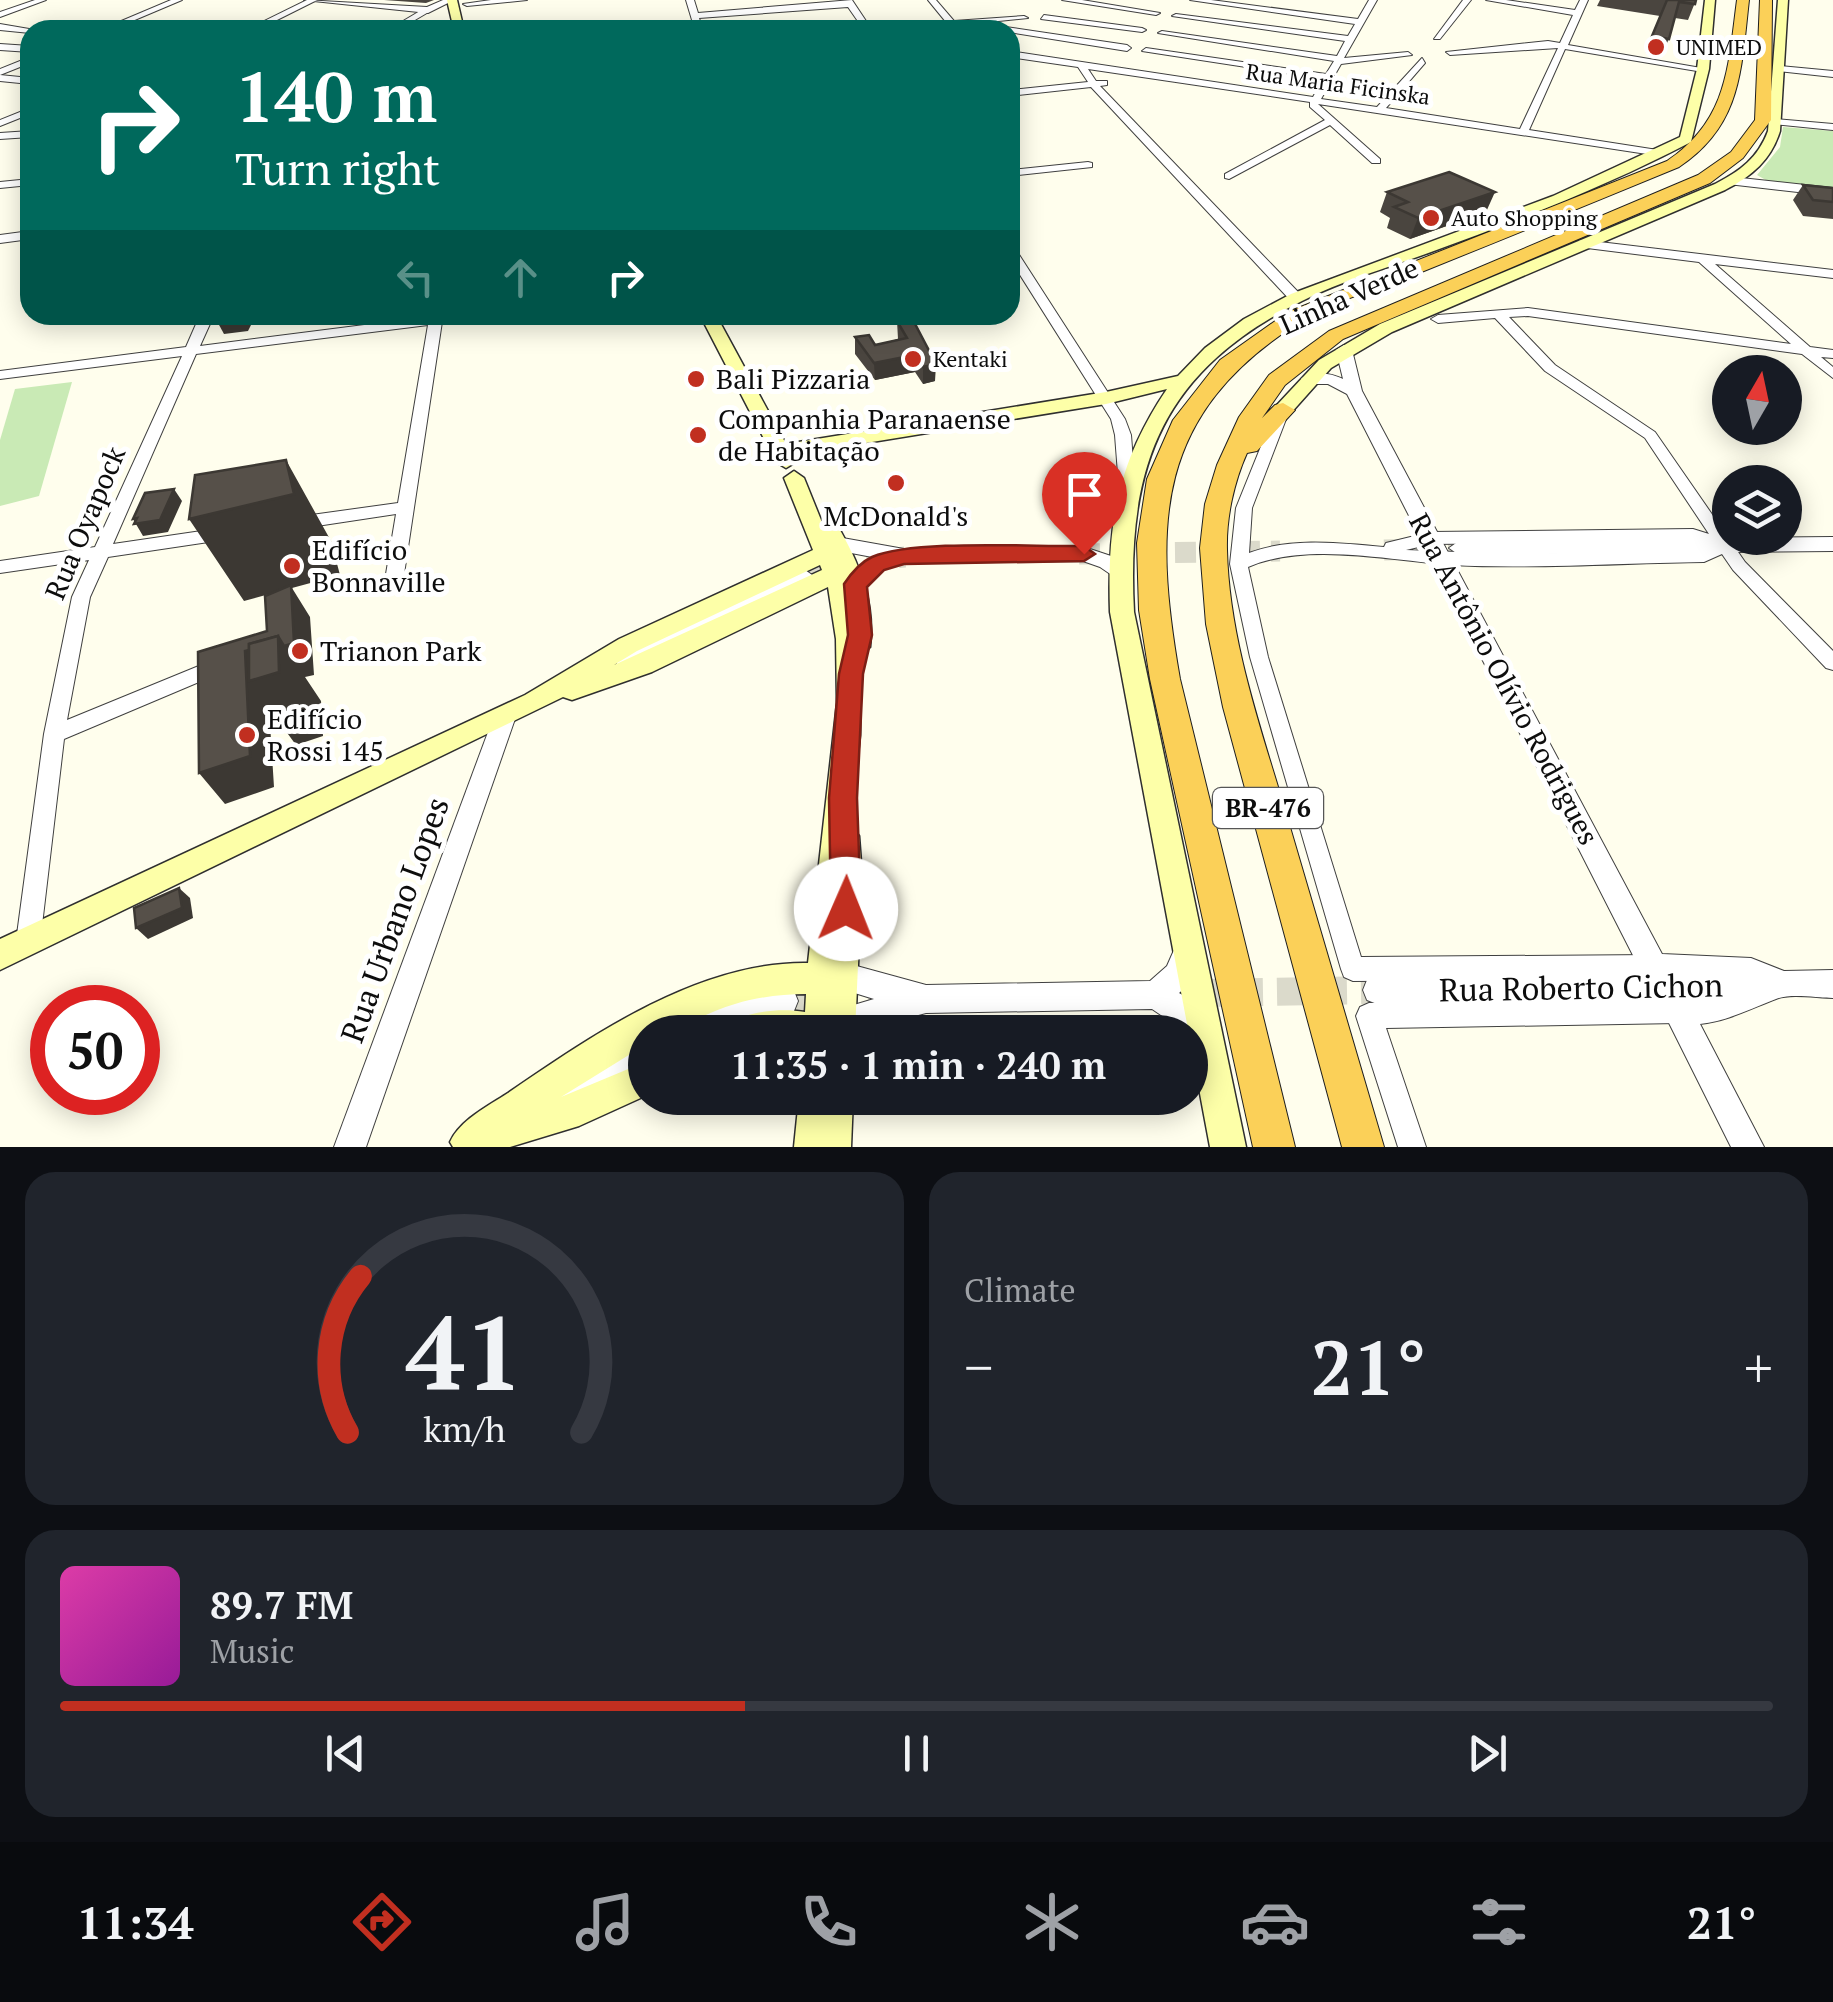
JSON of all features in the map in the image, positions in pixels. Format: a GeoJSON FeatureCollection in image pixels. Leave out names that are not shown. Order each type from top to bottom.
{"type":"FeatureCollection","features":[{"type":"Feature","properties":{"kind":"highway","name":"Linha Verde"},"geometry":{"type":"LineString","coordinates":[[1274,1147],[1155,631],[1149,536],[1160,476],[1188,412],[1206,386],[1267,332],[1343,294],[1685,158],[1704,143],[1718,124],[1732,80],[1742,0]]}},
{"type":"Feature","properties":{"kind":"highway","name":"Linha Verde"},"geometry":{"type":"LineString","coordinates":[[1363,1147],[1224,642],[1213,548],[1218,504],[1229,465],[1251,417],[1277,380],[1326,341],[1382,312],[1704,179],[1737,156],[1765,127],[1766,0]]}},
{"type":"Feature","properties":{"kind":"highway"},"geometry":{"type":"LineString","coordinates":[[1686,139],[1718,124]]}},
{"type":"Feature","properties":{"kind":"highway"},"geometry":{"type":"LineString","coordinates":[[1598,194],[1624,169]]}},
{"type":"Feature","properties":{"kind":"highway"},"geometry":{"type":"LineString","coordinates":[[1229,465],[1283,410]]}},
{"type":"Feature","properties":{"kind":"main road"},"geometry":{"type":"LineString","coordinates":[[1686,139],[1703,68],[1710,0]]}},
{"type":"Feature","properties":{"kind":"main road","name":"Linha Verde"},"geometry":{"type":"LineString","coordinates":[[1283,410],[1309,379],[1344,350],[1414,314],[1732,181],[1763,157],[1765,127],[1780,69],[1783,0]]}},
{"type":"Feature","properties":{"kind":"main road","name":"Linha Verde"},"geometry":{"type":"LineString","coordinates":[[1202,1015],[1129,650],[1119,572],[1119,534],[1127,486],[1150,428],[1180,381],[1229,339],[1296,298],[1463,236],[1686,139]]}},
{"type":"Feature","properties":{"kind":"main road"},"geometry":{"type":"LineString","coordinates":[[713,325],[794,478],[801,506],[838,564],[851,674],[843,798],[848,876],[831,1015]]}},
{"type":"Feature","properties":{"kind":"main road"},"geometry":{"type":"LineString","coordinates":[[780,450],[1106,398],[1180,381]]}},
{"type":"Feature","properties":{"kind":"main road"},"geometry":{"type":"LineString","coordinates":[[14,948],[534,702],[644,665],[838,564]]}},
{"type":"Feature","properties":{"kind":"main road"},"geometry":{"type":"LineString","coordinates":[[463,1144],[578,1063],[702,1000],[787,976],[833,978]]}},
{"type":"Feature","properties":{"kind":"main road","name":"Linha Verde"},"geometry":{"type":"LineString","coordinates":[[1208,1047],[1228,1147]]}},
{"type":"Feature","properties":{"kind":"main road"},"geometry":{"type":"LineString","coordinates":[[463,1144],[579,1109],[628,1087]]}},
{"type":"Feature","properties":{"kind":"main road"},"geometry":{"type":"LineString","coordinates":[[812,1147],[815,1115]]}},
{"type":"Feature","properties":{"kind":"main road"},"geometry":{"type":"LineString","coordinates":[[833,1147],[835,1115]]}},
{"type":"Feature","properties":{"kind":"street"},"geometry":{"type":"LineString","coordinates":[[0,15],[42,0]]}},
{"type":"Feature","properties":{"kind":"street"},"geometry":{"type":"LineString","coordinates":[[129,20],[178,0]]}},
{"type":"Feature","properties":{"kind":"street"},"geometry":{"type":"LineString","coordinates":[[270,20],[311,0],[428,10]]}},
{"type":"Feature","properties":{"kind":"street"},"geometry":{"type":"LineString","coordinates":[[410,20],[451,0]]}},
{"type":"Feature","properties":{"kind":"street"},"geometry":{"type":"LineString","coordinates":[[466,2],[523,0]]}},
{"type":"Feature","properties":{"kind":"street"},"geometry":{"type":"LineString","coordinates":[[690,0],[696,20]]}},
{"type":"Feature","properties":{"kind":"street"},"geometry":{"type":"LineString","coordinates":[[932,0],[949,20]]}},
{"type":"Feature","properties":{"kind":"street"},"geometry":{"type":"LineString","coordinates":[[1044,17],[1065,0],[1156,13]]}},
{"type":"Feature","properties":{"kind":"street"},"geometry":{"type":"LineString","coordinates":[[1194,0],[1359,22]]}},
{"type":"Feature","properties":{"kind":"street"},"geometry":{"type":"LineString","coordinates":[[1373,0],[1348,39],[1314,108],[1376,161]]}},
{"type":"Feature","properties":{"kind":"street"},"geometry":{"type":"LineString","coordinates":[[1437,38],[1467,0]]}},
{"type":"Feature","properties":{"kind":"street"},"geometry":{"type":"LineString","coordinates":[[1490,0],[1577,14]]}},
{"type":"Feature","properties":{"kind":"street"},"geometry":{"type":"LineString","coordinates":[[1523,132],[1584,0]]}},
{"type":"Feature","properties":{"kind":"street"},"geometry":{"type":"LineString","coordinates":[[695,16],[849,2]]}},
{"type":"Feature","properties":{"kind":"street"},"geometry":{"type":"LineString","coordinates":[[1015,9],[1024,18]]}},
{"type":"Feature","properties":{"kind":"street"},"geometry":{"type":"LineString","coordinates":[[1176,16],[1348,39]]}},
{"type":"Feature","properties":{"kind":"street"},"geometry":{"type":"LineString","coordinates":[[1000,20],[1044,17],[1142,30]]}},
{"type":"Feature","properties":{"kind":"street"},"geometry":{"type":"LineString","coordinates":[[1019,20],[1024,18]]}},
{"type":"Feature","properties":{"kind":"street"},"geometry":{"type":"LineString","coordinates":[[1020,33],[1127,48]]}},
{"type":"Feature","properties":{"kind":"street"},"geometry":{"type":"LineString","coordinates":[[1162,34],[1339,60],[1408,54]]}},
{"type":"Feature","properties":{"kind":"street"},"geometry":{"type":"LineString","coordinates":[[1450,52],[1563,45],[1703,68]]}},
{"type":"Feature","properties":{"kind":"street"},"geometry":{"type":"LineString","coordinates":[[1146,51],[1328,77]]}},
{"type":"Feature","properties":{"kind":"street","name":"Rua Maria Ficinska"},"geometry":{"type":"LineString","coordinates":[[1020,56],[1660,153]]}},
{"type":"Feature","properties":{"kind":"street"},"geometry":{"type":"LineString","coordinates":[[1380,110],[1422,61]]}},
{"type":"Feature","properties":{"kind":"street"},"geometry":{"type":"LineString","coordinates":[[1082,66],[1094,85],[1296,298]]}},
{"type":"Feature","properties":{"kind":"street"},"geometry":{"type":"LineString","coordinates":[[1780,69],[1833,74]]}},
{"type":"Feature","properties":{"kind":"street"},"geometry":{"type":"LineString","coordinates":[[1020,92],[1144,76]]}},
{"type":"Feature","properties":{"kind":"street"},"geometry":{"type":"LineString","coordinates":[[0,113],[16,115]]}},
{"type":"Feature","properties":{"kind":"street"},"geometry":{"type":"LineString","coordinates":[[0,123],[20,114]]}},
{"type":"Feature","properties":{"kind":"street"},"geometry":{"type":"LineString","coordinates":[[1229,176],[1328,122]]}},
{"type":"Feature","properties":{"kind":"street"},"geometry":{"type":"LineString","coordinates":[[1765,127],[1833,128]]}},
{"type":"Feature","properties":{"kind":"street"},"geometry":{"type":"LineString","coordinates":[[1020,172],[1088,165]]}},
{"type":"Feature","properties":{"kind":"street"},"geometry":{"type":"LineString","coordinates":[[1732,181],[1833,192]]}},
{"type":"Feature","properties":{"kind":"street"},"geometry":{"type":"LineString","coordinates":[[1582,244],[1833,274]]}},
{"type":"Feature","properties":{"kind":"street"},"geometry":{"type":"LineString","coordinates":[[1703,258],[1833,374]]}},
{"type":"Feature","properties":{"kind":"street"},"geometry":{"type":"LineString","coordinates":[[1020,277],[1106,398],[1121,428],[1127,486]]}},
{"type":"Feature","properties":{"kind":"street"},"geometry":{"type":"LineString","coordinates":[[1438,320],[1528,312],[1833,354]]}},
{"type":"Feature","properties":{"kind":"street"},"geometry":{"type":"LineString","coordinates":[[1498,314],[1550,368],[1650,435],[1712,527]]}},
{"type":"Feature","properties":{"kind":"street","name":"Rua Oyapock"},"geometry":{"type":"LineString","coordinates":[[14,948],[73,624],[98,553],[203,325]]}},
{"type":"Feature","properties":{"kind":"street"},"geometry":{"type":"LineString","coordinates":[[0,375],[378,325]]}},
{"type":"Feature","properties":{"kind":"street"},"geometry":{"type":"LineString","coordinates":[[395,574],[435,325]]}},
{"type":"Feature","properties":{"kind":"street","name":"Rua Antônio Olívio Rodrigues"},"geometry":{"type":"LineString","coordinates":[[1344,350],[1354,391],[1444,548],[1654,967]]}},
{"type":"Feature","properties":{"kind":"street"},"geometry":{"type":"LineString","coordinates":[[1309,379],[1331,379],[1354,391]]}},
{"type":"Feature","properties":{"kind":"street","name":"Linha Verde"},"geometry":{"type":"LineString","coordinates":[[1283,410],[1248,497],[1239,564],[1259,656],[1354,969],[1654,967]]}},
{"type":"Feature","properties":{"kind":"street"},"geometry":{"type":"LineString","coordinates":[[272,527],[406,506]]}},
{"type":"Feature","properties":{"kind":"street"},"geometry":{"type":"LineString","coordinates":[[0,568],[233,533]]}},
{"type":"Feature","properties":{"kind":"street"},"geometry":{"type":"LineString","coordinates":[[1084,554],[1119,534]]}},
{"type":"Feature","properties":{"kind":"street"},"geometry":{"type":"LineString","coordinates":[[1444,548],[1693,535],[1712,541]]}},
{"type":"Feature","properties":{"kind":"street"},"geometry":{"type":"LineString","coordinates":[[1240,536],[1278,552]]}},
{"type":"Feature","properties":{"kind":"street"},"geometry":{"type":"LineString","coordinates":[[1802,544],[1833,544]]}},
{"type":"Feature","properties":{"kind":"street"},"geometry":{"type":"LineString","coordinates":[[1239,564],[1278,552],[1712,545]]}},
{"type":"Feature","properties":{"kind":"street"},"geometry":{"type":"LineString","coordinates":[[838,564],[904,556],[1084,554],[1107,562],[1119,572]]}},
{"type":"Feature","properties":{"kind":"street"},"geometry":{"type":"LineString","coordinates":[[1732,555],[1752,582],[1833,663]]}},
{"type":"Feature","properties":{"kind":"street"},"geometry":{"type":"LineString","coordinates":[[838,564],[876,564],[904,556]]}},
{"type":"Feature","properties":{"kind":"street"},"geometry":{"type":"LineString","coordinates":[[534,702],[805,576]]}},
{"type":"Feature","properties":{"kind":"street"},"geometry":{"type":"LineString","coordinates":[[54,734],[242,656]]}},
{"type":"Feature","properties":{"kind":"street","name":"Rua Urbano Lopes"},"geometry":{"type":"LineString","coordinates":[[350,1147],[506,716]]}},
{"type":"Feature","properties":{"kind":"street"},"geometry":{"type":"LineString","coordinates":[[1155,995],[1177,976],[1188,949]]}},
{"type":"Feature","properties":{"kind":"street"},"geometry":{"type":"LineString","coordinates":[[1654,967],[1750,972],[1785,986]]}},
{"type":"Feature","properties":{"kind":"street"},"geometry":{"type":"LineString","coordinates":[[833,978],[926,999],[1155,995],[1187,1015]]}},
{"type":"Feature","properties":{"kind":"street","name":"Rua Roberto Cichon"},"geometry":{"type":"LineString","coordinates":[[1373,1003],[1833,984]]}},
{"type":"Feature","properties":{"kind":"street","name":"Rua Roberto Cichon"},"geometry":{"type":"LineString","coordinates":[[1678,1011],[1717,1008],[1785,986]]}},
{"type":"Feature","properties":{"kind":"street"},"geometry":{"type":"LineString","coordinates":[[875,1015],[926,999]]}},
{"type":"Feature","properties":{"kind":"street"},"geometry":{"type":"LineString","coordinates":[[733,1015],[784,1001]]}},
{"type":"Feature","properties":{"kind":"street"},"geometry":{"type":"LineString","coordinates":[[1412,1147],[1373,1003],[1678,1011],[1748,1147]]}},
{"type":"Feature","properties":{"kind":"street"},"geometry":{"type":"LineString","coordinates":[[463,1144],[628,1061]]}},
{"type":"Feature","properties":{"kind":"green space"},"geometry":{"type":"Polygon","coordinates":[[[1783,127],[1833,131],[1833,190],[1771,183],[1757,175],[1780,147],[1783,127]]]}},
{"type":"Feature","properties":{"kind":"green space"},"geometry":{"type":"Polygon","coordinates":[[[72,382],[39,496],[0,506],[0,440],[15,389],[72,382]]]}},
{"type":"Feature","properties":{"kind":"building"},"geometry":{"type":"Polygon","coordinates":[[[1667,0],[1696,0],[1695,4],[1679,2],[1669,39],[1652,36],[1667,0]]]}},
{"type":"Feature","properties":{"kind":"building"},"geometry":{"type":"Polygon","coordinates":[[[1449,172],[1495,192],[1418,218],[1394,207],[1408,202],[1387,192],[1449,172]]]}},
{"type":"Feature","properties":{"kind":"building"},"geometry":{"type":"Polygon","coordinates":[[[1803,185],[1833,188],[1833,202],[1813,200],[1803,185]]]}},
{"type":"Feature","properties":{"kind":"building"},"geometry":{"type":"Polygon","coordinates":[[[899,325],[916,325],[936,364],[923,367],[915,355],[874,363],[855,337],[869,335],[875,345],[907,338],[899,325]]]}},
{"type":"Feature","properties":{"kind":"building"},"geometry":{"type":"Polygon","coordinates":[[[286,460],[294,494],[189,519],[195,475],[286,460]]]}},
{"type":"Feature","properties":{"kind":"building"},"geometry":{"type":"Polygon","coordinates":[[[174,489],[160,520],[134,524],[145,493],[174,489]]]}},
{"type":"Feature","properties":{"kind":"building"},"geometry":{"type":"Polygon","coordinates":[[[291,585],[294,643],[284,646],[278,636],[249,644],[245,651],[250,756],[199,773],[198,652],[267,631],[265,596],[291,585]]]}},
{"type":"Feature","properties":{"kind":"building"},"geometry":{"type":"Polygon","coordinates":[[[278,636],[279,672],[249,681],[249,644],[278,636]]]}},
{"type":"Feature","properties":{"kind":"building"},"geometry":{"type":"Polygon","coordinates":[[[179,888],[182,908],[136,928],[134,908],[179,888]]]}},
{"type":"Feature","properties":{"kind":"tunnel"},"geometry":{"type":"LineString","coordinates":[[1384,550],[1459,548]]}},
{"type":"Feature","properties":{"kind":"tunnel"},"geometry":{"type":"LineString","coordinates":[[1079,554],[1280,551]]}},
{"type":"Feature","properties":{"kind":"tunnel"},"geometry":{"type":"LineString","coordinates":[[805,577],[851,562],[905,557]]}},
{"type":"Feature","properties":{"kind":"tunnel"},"geometry":{"type":"LineString","coordinates":[[1151,994],[1377,990]]}},
{"type":"Feature","properties":{"kind":"tunnel"},"geometry":{"type":"LineString","coordinates":[[784,1001],[897,997]]}},
{"type":"Feature","properties":{"kind":"place","name":"UNIMED"},"geometry":{"type":"Point","coordinates":[1656,47]}},
{"type":"Feature","properties":{"kind":"place","name":"Auto Shopping"},"geometry":{"type":"Point","coordinates":[1431,218]}},
{"type":"Feature","properties":{"kind":"place","name":"Kentaki"},"geometry":{"type":"Point","coordinates":[913,359]}},
{"type":"Feature","properties":{"kind":"place","name":"Bali Pizzaria"},"geometry":{"type":"Point","coordinates":[696,379]}},
{"type":"Feature","properties":{"kind":"place","name":"Companhia Paranaense de Habitação"},"geometry":{"type":"Point","coordinates":[698,435]}},
{"type":"Feature","properties":{"kind":"place","name":"McDonald's"},"geometry":{"type":"Point","coordinates":[896,483]}},
{"type":"Feature","properties":{"kind":"place","name":"Edifício Bonnaville"},"geometry":{"type":"Point","coordinates":[292,566]}},
{"type":"Feature","properties":{"kind":"place","name":"Trianon Park"},"geometry":{"type":"Point","coordinates":[300,651]}},
{"type":"Feature","properties":{"kind":"place","name":"Edifício Rossi 145"},"geometry":{"type":"Point","coordinates":[247,735]}},
{"type":"Feature","properties":{"kind":"route"},"geometry":{"type":"LineString","coordinates":[[846,909],[843,798],[851,674],[860,635],[856,584],[876,564],[904,556],[1084,554]]}}]}
